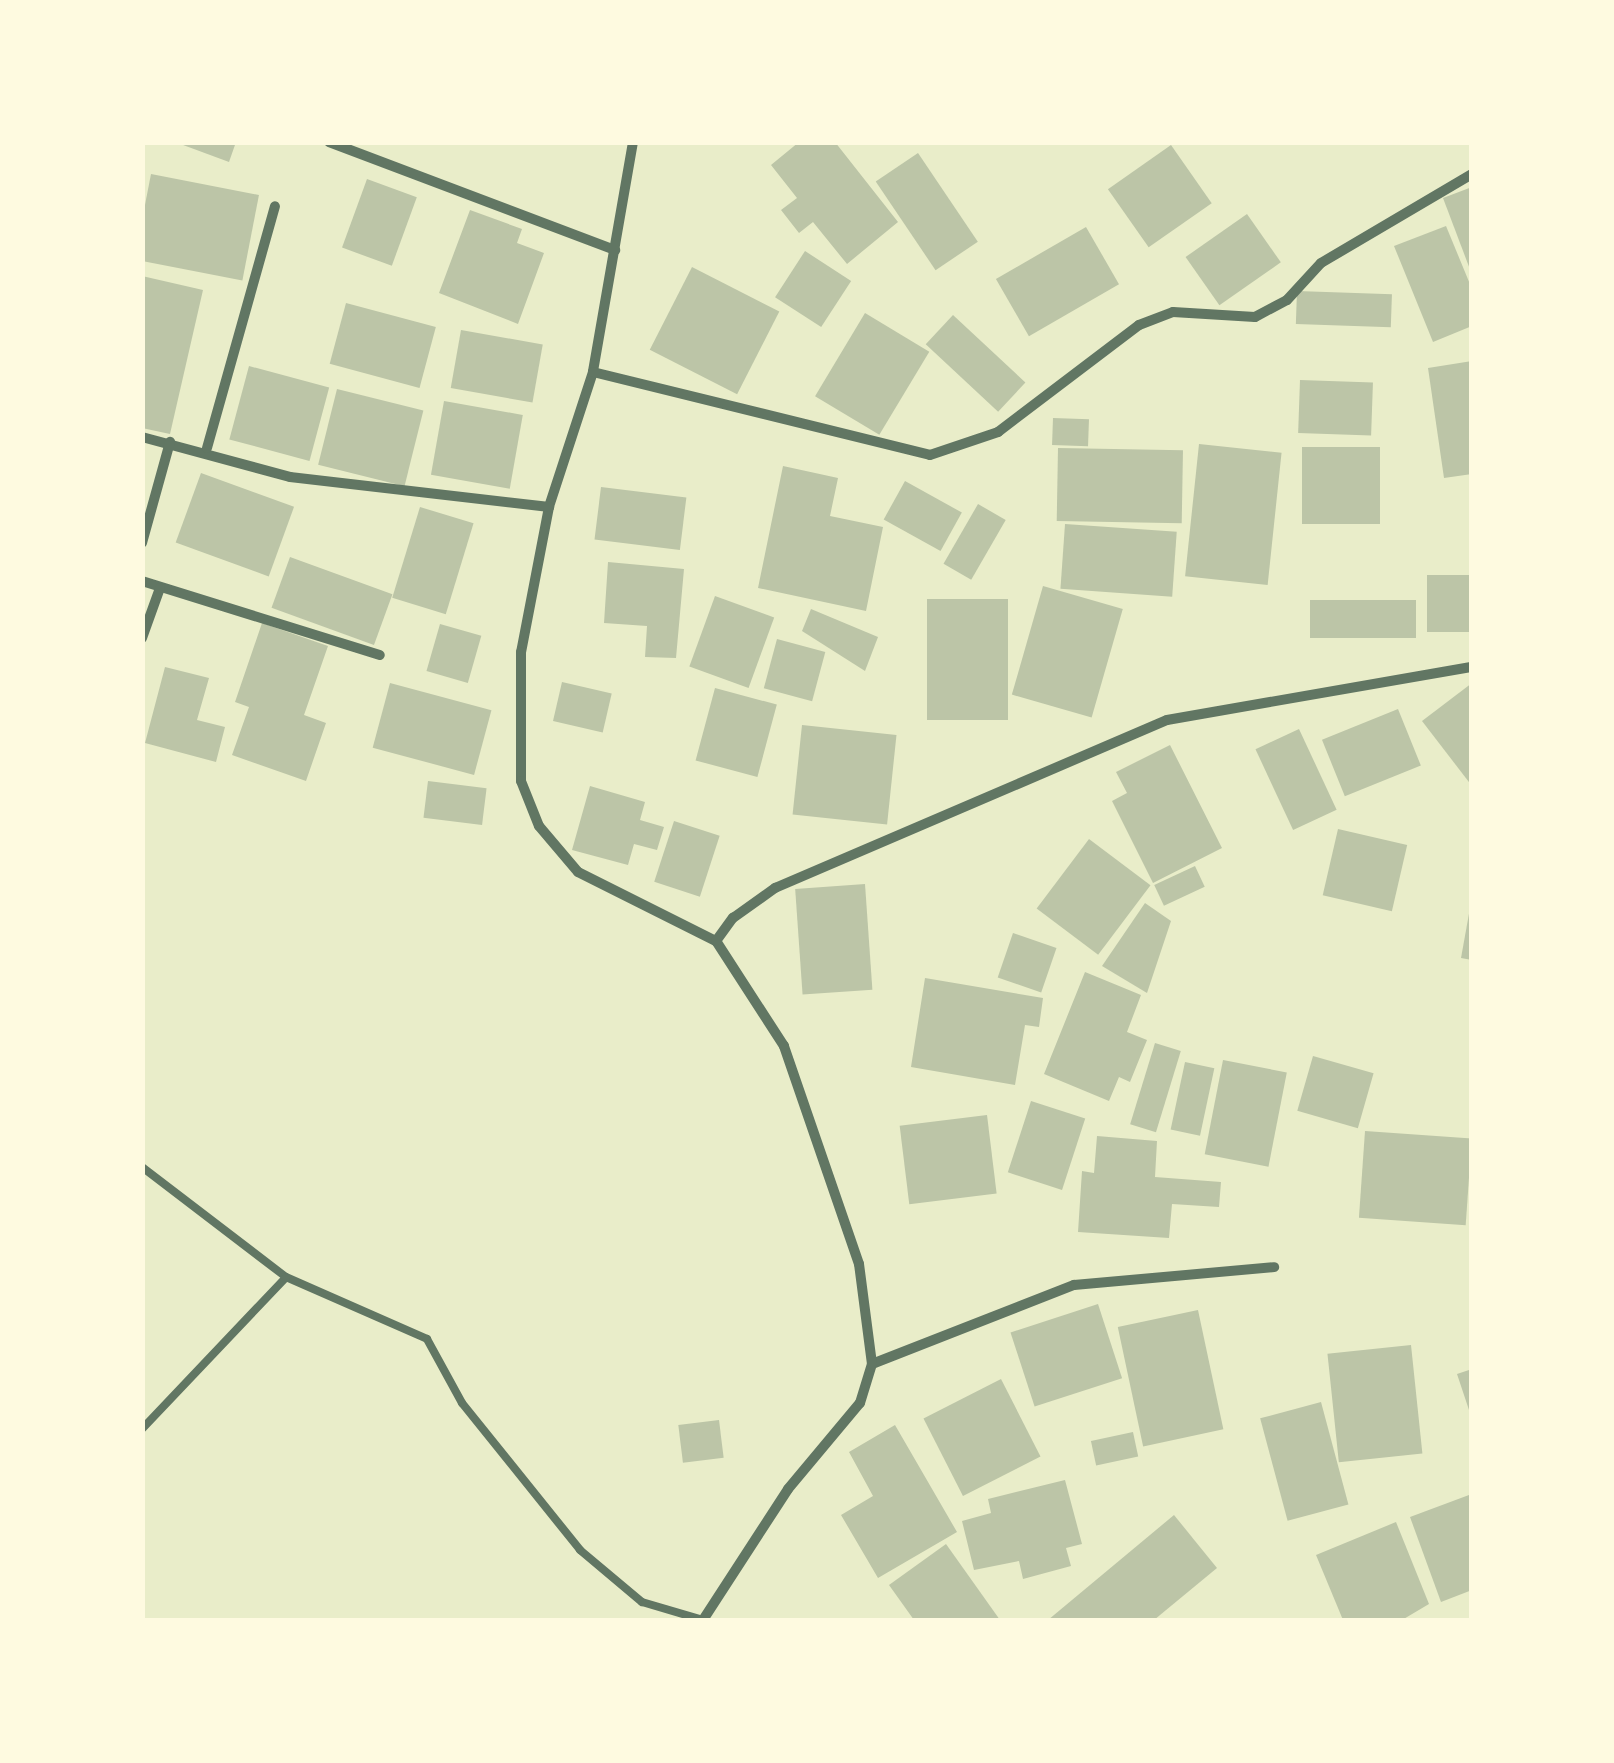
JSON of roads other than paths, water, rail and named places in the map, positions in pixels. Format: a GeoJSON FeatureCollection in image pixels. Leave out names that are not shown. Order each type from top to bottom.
{"type":"FeatureCollection","features":[{"type":"Feature","properties":{"kind":"street"},"geometry":{"type":"LineString","coordinates":[[329,142],[615,250]]}},
{"type":"Feature","properties":{"kind":"street"},"geometry":{"type":"LineString","coordinates":[[633,142],[592,372],[549,507],[514,700],[533,811],[578,872],[716,941],[784,1046],[859,1264],[872,1364],[860,1403],[788,1489],[703,1620]]}},
{"type":"Feature","properties":{"kind":"street"},"geometry":{"type":"LineString","coordinates":[[592,372],[930,455],[998,432],[1139,325],[1173,312],[1254,317],[1287,300],[1321,263],[1472,174]]}},
{"type":"Feature","properties":{"kind":"street"},"geometry":{"type":"LineString","coordinates":[[207,448],[275,206]]}},
{"type":"Feature","properties":{"kind":"street"},"geometry":{"type":"LineString","coordinates":[[142,437],[207,448],[290,477],[549,507]]}},
{"type":"Feature","properties":{"kind":"street"},"geometry":{"type":"LineString","coordinates":[[142,542],[170,442]]}},
{"type":"Feature","properties":{"kind":"street"},"geometry":{"type":"LineString","coordinates":[[142,581],[380,655]]}},
{"type":"Feature","properties":{"kind":"street"},"geometry":{"type":"LineString","coordinates":[[142,638],[160,588]]}},
{"type":"Feature","properties":{"kind":"street"},"geometry":{"type":"LineString","coordinates":[[716,941],[775,888],[1167,720],[1472,667]]}},
{"type":"Feature","properties":{"kind":"street"},"geometry":{"type":"LineString","coordinates":[[872,1364],[1074,1285],[1274,1267]]}},
{"type":"Feature","properties":{"kind":"lane"},"geometry":{"type":"LineString","coordinates":[[142,1168],[286,1277],[426,1340],[462,1403],[580,1550],[642,1602],[703,1620]]}},
{"type":"Feature","properties":{"kind":"lane"},"geometry":{"type":"LineString","coordinates":[[142,1428],[286,1277]]}}]}
